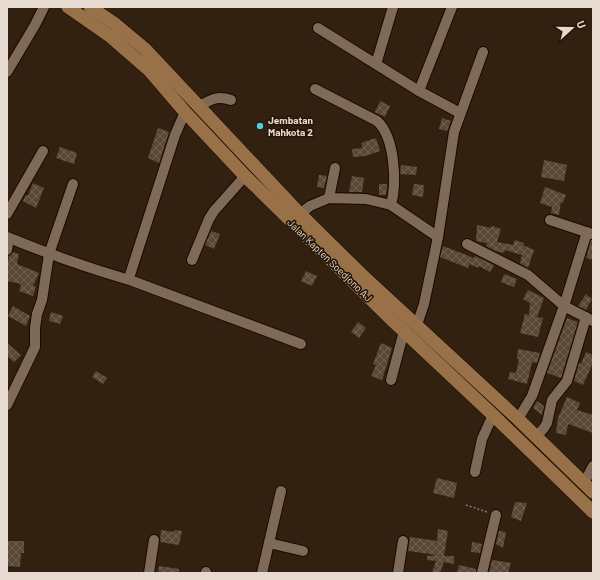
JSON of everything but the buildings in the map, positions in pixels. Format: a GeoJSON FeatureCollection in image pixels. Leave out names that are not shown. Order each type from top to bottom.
{"type":"FeatureCollection","features":[{"type":"Feature","properties":{"kind":"main road","name":"Jalan Kapten Soedjono AJ"},"geometry":{"type":"LineString","coordinates":[[68,7],[111,37],[149,70],[185,112],[244,176],[392,320],[494,415],[593,512]]}},
{"type":"Feature","properties":{"kind":"main road","name":"Jalan Kapten Soedjono AJ"},"geometry":{"type":"LineString","coordinates":[[90,7],[115,24],[145,49],[256,169],[300,214],[361,274],[518,419],[588,488]]}},
{"type":"Feature","properties":{"kind":"main road"},"geometry":{"type":"LineString","coordinates":[[392,320],[401,310]]}},
{"type":"Feature","properties":{"kind":"street"},"geometry":{"type":"LineString","coordinates":[[7,72],[44,7]]}},
{"type":"Feature","properties":{"kind":"street"},"geometry":{"type":"LineString","coordinates":[[376,64],[393,7]]}},
{"type":"Feature","properties":{"kind":"street"},"geometry":{"type":"LineString","coordinates":[[419,91],[452,7]]}},
{"type":"Feature","properties":{"kind":"street"},"geometry":{"type":"LineString","coordinates":[[318,28],[419,91],[460,113]]}},
{"type":"Feature","properties":{"kind":"street"},"geometry":{"type":"LineString","coordinates":[[417,325],[424,304],[438,237],[454,132],[482,52]]}},
{"type":"Feature","properties":{"kind":"street"},"geometry":{"type":"LineString","coordinates":[[315,89],[377,121],[383,128],[390,148],[394,168],[395,183],[391,205]]}},
{"type":"Feature","properties":{"kind":"street"},"geometry":{"type":"LineString","coordinates":[[199,106],[213,99],[222,97],[230,100]]}},
{"type":"Feature","properties":{"kind":"street"},"geometry":{"type":"LineString","coordinates":[[127,279],[130,275],[175,135],[185,112]]}},
{"type":"Feature","properties":{"kind":"street"},"geometry":{"type":"LineString","coordinates":[[7,214],[43,151]]}},
{"type":"Feature","properties":{"kind":"street"},"geometry":{"type":"LineString","coordinates":[[329,198],[335,168]]}},
{"type":"Feature","properties":{"kind":"street"},"geometry":{"type":"LineString","coordinates":[[192,260],[212,215],[244,176]]}},
{"type":"Feature","properties":{"kind":"street"},"geometry":{"type":"LineString","coordinates":[[7,405],[35,347],[37,314],[42,300],[49,254],[73,184]]}},
{"type":"Feature","properties":{"kind":"street"},"geometry":{"type":"LineString","coordinates":[[300,214],[310,206],[329,198],[366,199],[391,205],[438,237]]}},
{"type":"Feature","properties":{"kind":"street"},"geometry":{"type":"LineString","coordinates":[[518,419],[532,396],[590,233],[550,220]]}},
{"type":"Feature","properties":{"kind":"street"},"geometry":{"type":"LineString","coordinates":[[7,250],[8,238],[88,268],[127,279],[301,344]]}},
{"type":"Feature","properties":{"kind":"street"},"geometry":{"type":"LineString","coordinates":[[467,244],[528,276],[564,306],[590,319],[567,381],[552,400],[547,423],[536,437]]}},
{"type":"Feature","properties":{"kind":"street"},"geometry":{"type":"LineString","coordinates":[[391,380],[404,331]]}},
{"type":"Feature","properties":{"kind":"street"},"geometry":{"type":"LineString","coordinates":[[475,472],[482,439],[494,415]]}},
{"type":"Feature","properties":{"kind":"street"},"geometry":{"type":"LineString","coordinates":[[588,488],[593,466]]}},
{"type":"Feature","properties":{"kind":"street"},"geometry":{"type":"LineString","coordinates":[[262,573],[281,491]]}},
{"type":"Feature","properties":{"kind":"street"},"geometry":{"type":"LineString","coordinates":[[482,573],[496,514]]}},
{"type":"Feature","properties":{"kind":"street"},"geometry":{"type":"LineString","coordinates":[[149,573],[154,540]]}},
{"type":"Feature","properties":{"kind":"street"},"geometry":{"type":"LineString","coordinates":[[398,573],[403,541]]}},
{"type":"Feature","properties":{"kind":"street"},"geometry":{"type":"LineString","coordinates":[[269,543],[303,551]]}},
{"type":"Feature","properties":{"kind":"path"},"geometry":{"type":"LineString","coordinates":[[466,504],[496,514]]}},
{"type":"Feature","properties":{"kind":"place","name":"Jembatan Mahkota 2"},"geometry":{"type":"Point","coordinates":[260,126]}}]}
